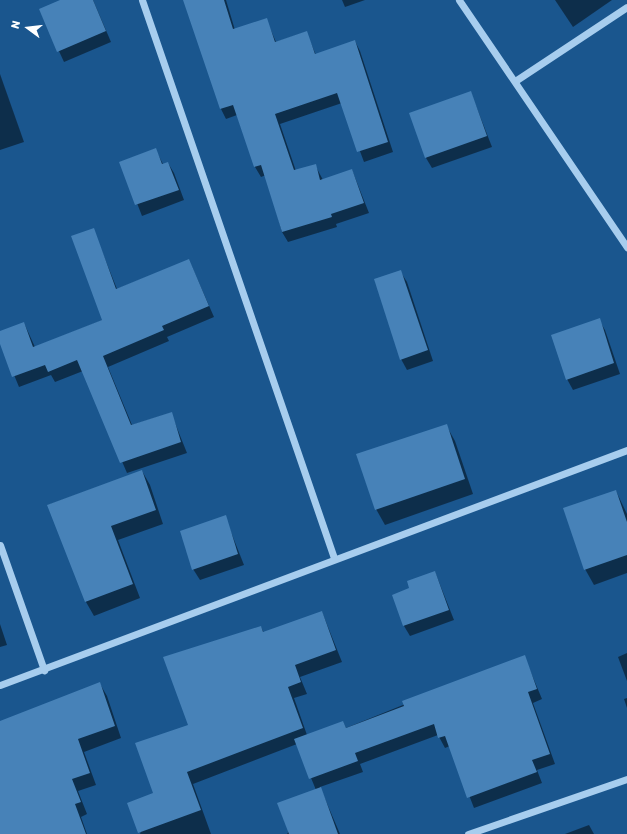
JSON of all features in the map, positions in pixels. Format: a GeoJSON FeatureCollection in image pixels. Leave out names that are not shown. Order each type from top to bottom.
{"type":"FeatureCollection","features":[{"type":"Feature","properties":{"kind":"street"},"geometry":{"type":"LineString","coordinates":[[142,0],[334,558]]}},
{"type":"Feature","properties":{"kind":"street"},"geometry":{"type":"LineString","coordinates":[[459,0],[627,247]]}},
{"type":"Feature","properties":{"kind":"street"},"geometry":{"type":"LineString","coordinates":[[515,81],[627,7]]}},
{"type":"Feature","properties":{"kind":"street"},"geometry":{"type":"LineString","coordinates":[[0,685],[44,670],[334,558],[627,450]]}},
{"type":"Feature","properties":{"kind":"street"},"geometry":{"type":"LineString","coordinates":[[0,545],[44,670]]}},
{"type":"Feature","properties":{"kind":"street"},"geometry":{"type":"LineString","coordinates":[[468,834],[627,779]]}},
{"type":"Feature","properties":{"kind":"building"},"geometry":{"type":"Polygon","coordinates":[[[60,0],[93,0],[106,31],[57,52],[39,9],[60,0]]]}},
{"type":"Feature","properties":{"kind":"building"},"geometry":{"type":"Polygon","coordinates":[[[183,0],[224,0],[233,29],[267,18],[275,42],[307,31],[315,54],[355,40],[388,142],[357,152],[337,93],[275,114],[294,170],[316,164],[320,180],[352,169],[364,203],[331,214],[332,217],[282,232],[261,165],[254,167],[233,105],[220,109],[183,0]]]}},
{"type":"Feature","properties":{"kind":"building"},"geometry":{"type":"Polygon","coordinates":[[[471,91],[487,136],[425,158],[409,113],[471,91]]]}},
{"type":"Feature","properties":{"kind":"building"},"geometry":{"type":"Polygon","coordinates":[[[156,148],[162,164],[168,162],[179,190],[135,205],[119,162],[156,148]]]}},
{"type":"Feature","properties":{"kind":"building"},"geometry":{"type":"Polygon","coordinates":[[[94,228],[116,289],[189,259],[209,306],[162,326],[164,330],[103,356],[131,425],[172,412],[181,442],[120,463],[77,360],[48,372],[45,365],[12,377],[0,344],[0,331],[24,322],[33,347],[102,320],[71,236],[94,228]]]}},
{"type":"Feature","properties":{"kind":"building"},"geometry":{"type":"Polygon","coordinates":[[[401,270],[428,350],[400,360],[374,279],[401,270]]]}},
{"type":"Feature","properties":{"kind":"building"},"geometry":{"type":"Polygon","coordinates":[[[600,318],[614,363],[566,380],[551,335],[600,318]]]}},
{"type":"Feature","properties":{"kind":"building"},"geometry":{"type":"Polygon","coordinates":[[[447,424],[465,479],[375,510],[356,454],[447,424]]]}},
{"type":"Feature","properties":{"kind":"building"},"geometry":{"type":"Polygon","coordinates":[[[142,470],[156,510],[111,526],[133,584],[85,602],[47,505],[142,470]]]}},
{"type":"Feature","properties":{"kind":"building"},"geometry":{"type":"Polygon","coordinates":[[[616,490],[627,522],[627,555],[584,570],[563,508],[616,490]]]}},
{"type":"Feature","properties":{"kind":"building"},"geometry":{"type":"Polygon","coordinates":[[[226,515],[238,554],[192,570],[180,531],[226,515]]]}},
{"type":"Feature","properties":{"kind":"building"},"geometry":{"type":"Polygon","coordinates":[[[435,571],[449,610],[403,626],[392,595],[409,588],[407,581],[435,571]]]}},
{"type":"Feature","properties":{"kind":"building"},"geometry":{"type":"Polygon","coordinates":[[[322,611],[336,650],[295,665],[301,682],[288,687],[303,728],[187,772],[201,810],[138,833],[127,803],[153,793],[135,743],[188,725],[163,657],[261,626],[263,632],[322,611]]]}},
{"type":"Feature","properties":{"kind":"building"},"geometry":{"type":"Polygon","coordinates":[[[525,655],[537,689],[528,692],[550,754],[532,760],[537,772],[467,798],[445,736],[438,738],[434,724],[355,753],[358,761],[309,779],[294,739],[343,721],[346,728],[404,706],[402,701],[525,655]]]}},
{"type":"Feature","properties":{"kind":"building"},"geometry":{"type":"Polygon","coordinates":[[[100,682],[115,726],[78,739],[90,773],[72,779],[81,802],[75,804],[86,834],[0,834],[0,721],[100,682]]]}},
{"type":"Feature","properties":{"kind":"building"},"geometry":{"type":"Polygon","coordinates":[[[321,787],[338,834],[289,834],[277,803],[321,787]]]}}]}
